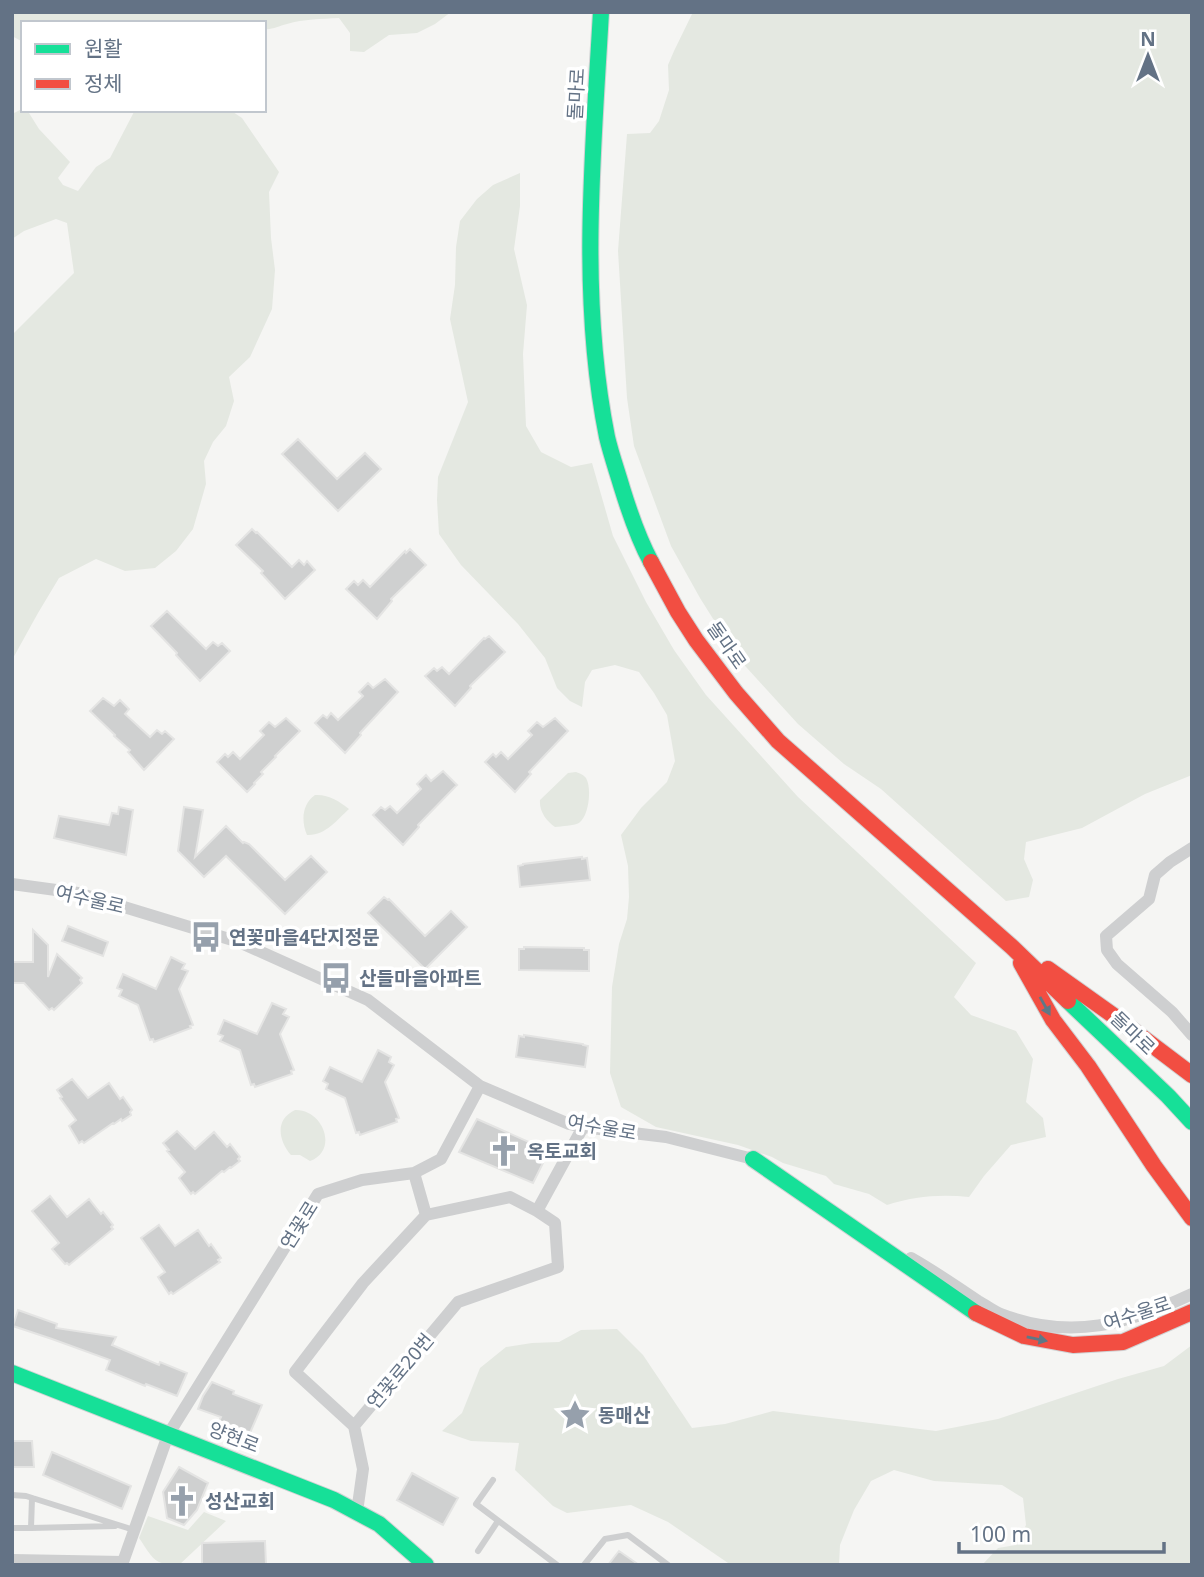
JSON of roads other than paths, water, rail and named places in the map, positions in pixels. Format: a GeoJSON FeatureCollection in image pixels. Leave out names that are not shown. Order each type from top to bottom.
{"type":"FeatureCollection","features":[{"type":"Feature","properties":{"kind":"main road","name":"돌마로"},"geometry":{"type":"LineString","coordinates":[[601,12],[592,184],[591,287],[598,368],[607,436],[633,525],[657,575],[714,666],[778,741],[1012,947],[1192,1122]]}},
{"type":"Feature","properties":{"kind":"main road"},"geometry":{"type":"LineString","coordinates":[[1012,947],[1077,988],[1192,1075]]}},
{"type":"Feature","properties":{"kind":"main road"},"geometry":{"type":"LineString","coordinates":[[1012,947],[1052,1020],[1088,1066],[1192,1218]]}},
{"type":"Feature","properties":{"kind":"main road"},"geometry":{"type":"LineString","coordinates":[[753,1159],[979,1315],[1024,1336],[1073,1345],[1123,1342],[1192,1312]]}},
{"type":"Feature","properties":{"kind":"main road","name":"양현로"},"geometry":{"type":"LineString","coordinates":[[12,1373],[314,1491],[379,1524],[426,1565]]}},
{"type":"Feature","properties":{"kind":"street"},"geometry":{"type":"LineString","coordinates":[[1192,848],[1155,874],[1149,899],[1106,936],[1107,950],[1117,964],[1172,1012],[1192,1035]]}},
{"type":"Feature","properties":{"kind":"street","name":"여수울로"},"geometry":{"type":"LineString","coordinates":[[12,884],[78,893],[239,942],[368,1000],[480,1086],[569,1124],[666,1137],[753,1159],[835,1207],[897,1250],[935,1271],[1000,1314],[1067,1329],[1092,1327],[1114,1324],[1192,1294]]}},
{"type":"Feature","properties":{"kind":"street","name":"연꽃로"},"geometry":{"type":"LineString","coordinates":[[124,1563],[168,1435],[318,1194],[362,1180],[414,1173],[441,1159],[480,1086]]}},
{"type":"Feature","properties":{"kind":"street"},"geometry":{"type":"LineString","coordinates":[[414,1173],[426,1215],[510,1197],[537,1211],[583,1127]]}},
{"type":"Feature","properties":{"kind":"street","name":"연꽃로20번"},"geometry":{"type":"LineString","coordinates":[[426,1215],[363,1283],[295,1372],[354,1426],[458,1302],[558,1267],[555,1223],[537,1211]]}},
{"type":"Feature","properties":{"kind":"street"},"geometry":{"type":"LineString","coordinates":[[354,1426],[363,1469],[357,1512]]}},
{"type":"Feature","properties":{"kind":"street"},"geometry":{"type":"LineString","coordinates":[[12,1560],[124,1563]]}},
{"type":"Feature","properties":{"kind":"lane"},"geometry":{"type":"LineString","coordinates":[[493,1480],[476,1504],[556,1565]]}},
{"type":"Feature","properties":{"kind":"lane"},"geometry":{"type":"LineString","coordinates":[[12,1495],[32,1498],[134,1530]]}},
{"type":"Feature","properties":{"kind":"lane"},"geometry":{"type":"LineString","coordinates":[[31,1528],[32,1498]]}},
{"type":"Feature","properties":{"kind":"lane"},"geometry":{"type":"LineString","coordinates":[[478,1551],[498,1521]]}},
{"type":"Feature","properties":{"kind":"lane"},"geometry":{"type":"LineString","coordinates":[[12,1528],[121,1526]]}},
{"type":"Feature","properties":{"kind":"lane"},"geometry":{"type":"LineString","coordinates":[[584,1565],[606,1539],[628,1535],[668,1565]]}},
{"type":"Feature","properties":{"kind":"place","name":"연꽃마을4단지정문"},"geometry":{"type":"Point","coordinates":[206,937]}},
{"type":"Feature","properties":{"kind":"place","name":"산들마을아파트"},"geometry":{"type":"Point","coordinates":[336,978]}},
{"type":"Feature","properties":{"kind":"place","name":"옥토교회"},"geometry":{"type":"Point","coordinates":[504,1151]}},
{"type":"Feature","properties":{"kind":"place","name":"동매산"},"geometry":{"type":"Point","coordinates":[575,1415]}},
{"type":"Feature","properties":{"kind":"place","name":"성산교회"},"geometry":{"type":"Point","coordinates":[182,1501]}}]}
